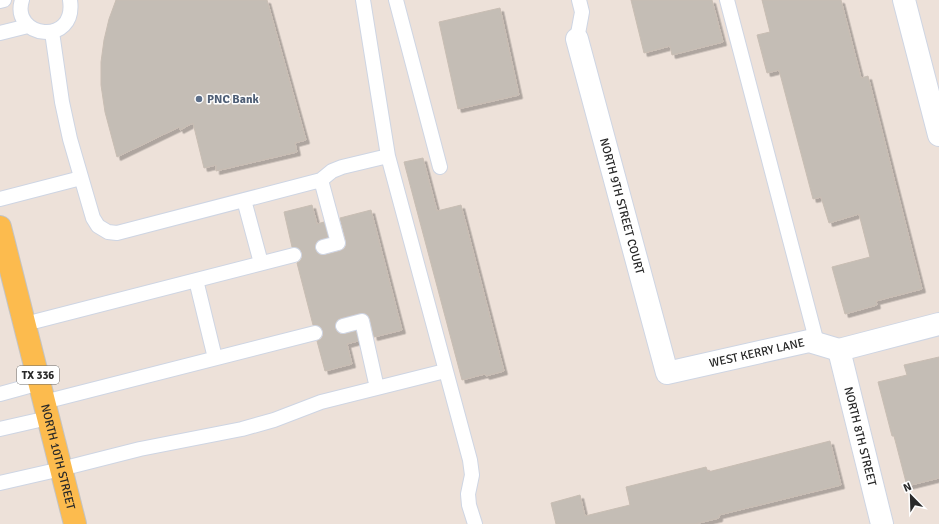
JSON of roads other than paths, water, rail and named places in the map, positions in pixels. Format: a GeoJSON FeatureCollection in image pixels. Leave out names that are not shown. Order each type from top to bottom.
{"type":"FeatureCollection","features":[{"type":"Feature","properties":{"kind":"main road","name":"NORTH 10TH STREET"},"geometry":{"type":"LineString","coordinates":[[0,227],[6,274],[25,324],[75,524]]}},
{"type":"Feature","properties":{"kind":"street"},"geometry":{"type":"LineString","coordinates":[[904,0],[939,135]]}},
{"type":"Feature","properties":{"kind":"street","name":"NORTH 9TH STREET COURT"},"geometry":{"type":"LineString","coordinates":[[577,39],[667,373]]}},
{"type":"Feature","properties":{"kind":"street"},"geometry":{"type":"LineString","coordinates":[[839,350],[939,324]]}},
{"type":"Feature","properties":{"kind":"street","name":"WEST KERRY LANE"},"geometry":{"type":"LineString","coordinates":[[667,373],[809,341],[839,350]]}},
{"type":"Feature","properties":{"kind":"street","name":"NORTH 8TH STREET"},"geometry":{"type":"LineString","coordinates":[[839,350],[882,524]]}},
{"type":"Feature","properties":{"kind":"lane"},"geometry":{"type":"LineString","coordinates":[[0,1],[4,0]]}},
{"type":"Feature","properties":{"kind":"lane"},"geometry":{"type":"LineString","coordinates":[[22,0],[21,11],[28,26],[43,32],[52,32],[66,23],[70,16],[70,0]]}},
{"type":"Feature","properties":{"kind":"lane"},"geometry":{"type":"LineString","coordinates":[[363,0],[388,156],[470,460],[472,475],[468,494],[469,505],[475,524]]}},
{"type":"Feature","properties":{"kind":"lane"},"geometry":{"type":"LineString","coordinates":[[396,0],[440,167]]}},
{"type":"Feature","properties":{"kind":"lane"},"geometry":{"type":"LineString","coordinates":[[577,39],[582,12],[579,0]]}},
{"type":"Feature","properties":{"kind":"lane"},"geometry":{"type":"LineString","coordinates":[[727,0],[817,343]]}},
{"type":"Feature","properties":{"kind":"lane"},"geometry":{"type":"LineString","coordinates":[[0,34],[28,26]]}},
{"type":"Feature","properties":{"kind":"lane"},"geometry":{"type":"LineString","coordinates":[[52,32],[62,102],[70,139],[92,218],[98,226],[108,232],[117,233],[321,180],[332,171],[342,167],[388,156]]}},
{"type":"Feature","properties":{"kind":"lane"},"geometry":{"type":"LineString","coordinates":[[0,199],[81,178]]}},
{"type":"Feature","properties":{"kind":"lane"},"geometry":{"type":"LineString","coordinates":[[321,180],[338,243],[322,247]]}},
{"type":"Feature","properties":{"kind":"lane"},"geometry":{"type":"LineString","coordinates":[[244,200],[261,263]]}},
{"type":"Feature","properties":{"kind":"lane"},"geometry":{"type":"LineString","coordinates":[[25,324],[294,254]]}},
{"type":"Feature","properties":{"kind":"lane"},"geometry":{"type":"LineString","coordinates":[[196,280],[215,358]]}},
{"type":"Feature","properties":{"kind":"lane"},"geometry":{"type":"LineString","coordinates":[[342,326],[362,321],[377,388]]}},
{"type":"Feature","properties":{"kind":"lane"},"geometry":{"type":"LineString","coordinates":[[0,429],[44,401],[315,333]]}},
{"type":"Feature","properties":{"kind":"lane"},"geometry":{"type":"LineString","coordinates":[[0,483],[140,449],[242,430],[274,420],[320,402],[446,370]]}},
{"type":"Feature","properties":{"kind":"lane"},"geometry":{"type":"LineString","coordinates":[[0,394],[44,401]]}},
{"type":"Feature","properties":{"kind":"place","name":"PNC Bank"},"geometry":{"type":"Point","coordinates":[199,99]}}]}
